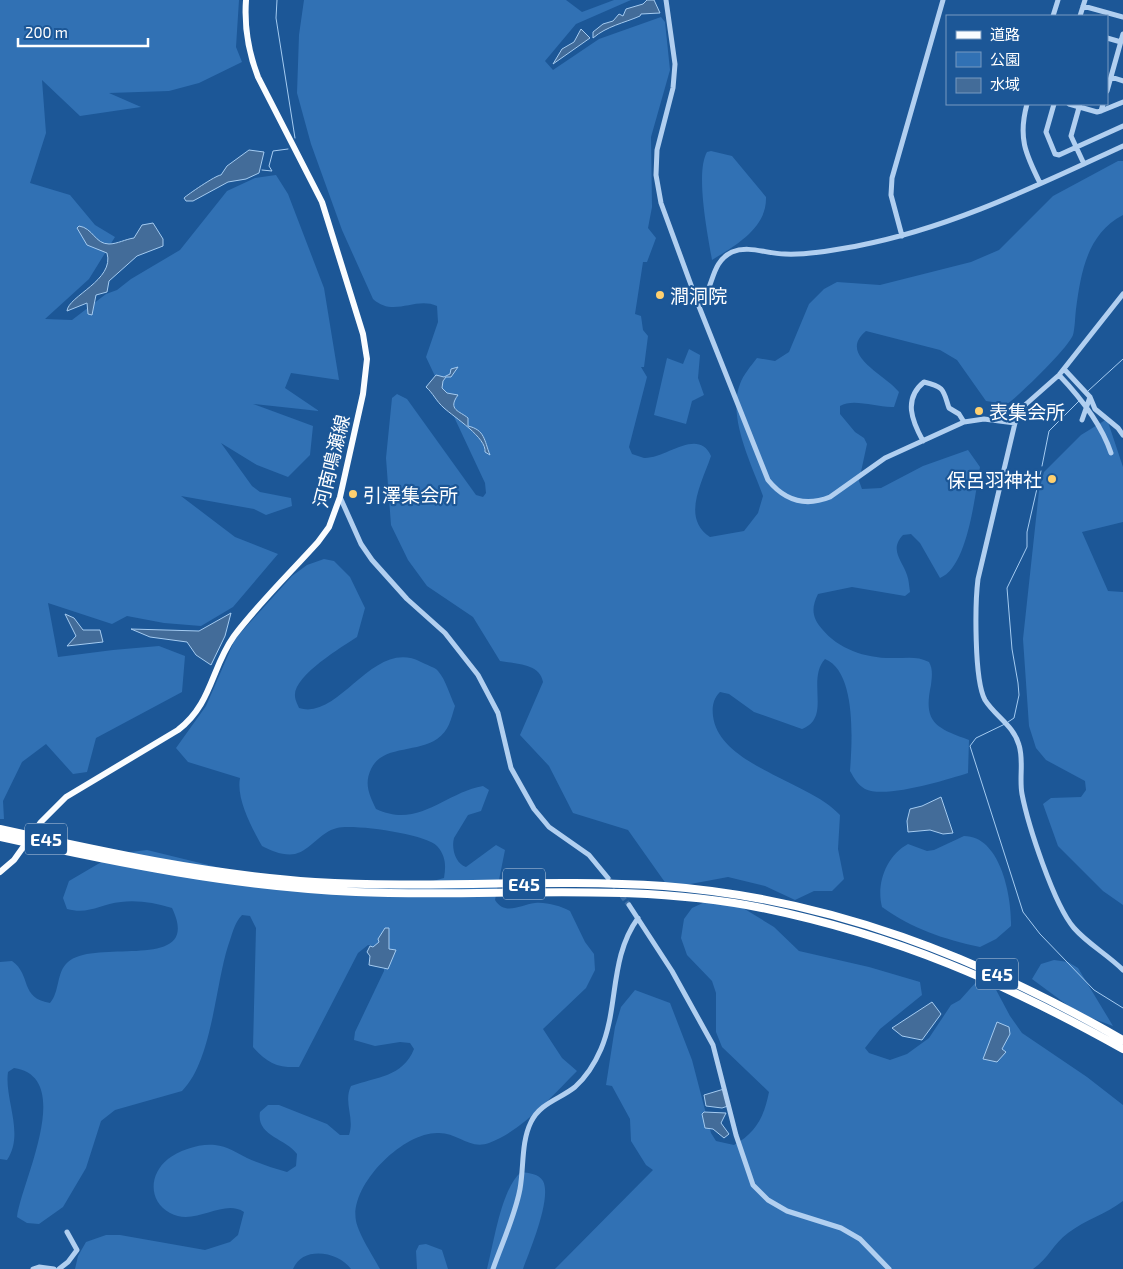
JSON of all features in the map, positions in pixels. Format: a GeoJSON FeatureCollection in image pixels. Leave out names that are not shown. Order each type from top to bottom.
{"type":"FeatureCollection","features":[{"type":"Feature","properties":{"kind":"highway","name":"E45"},"geometry":{"type":"LineString","coordinates":[[0,829],[91,853]]}},
{"type":"Feature","properties":{"kind":"highway","name":"E45"},"geometry":{"type":"LineString","coordinates":[[0,837],[91,853],[313,882],[392,885],[664,886],[718,892],[850,920],[890,931],[1041,999],[1123,1040]]}},
{"type":"Feature","properties":{"kind":"highway","name":"E45"},"geometry":{"type":"LineString","coordinates":[[1041,999],[1123,1050]]}},
{"type":"Feature","properties":{"kind":"main road","name":"河南鳴瀬線"},"geometry":{"type":"LineString","coordinates":[[0,872],[14,860],[41,822],[66,797],[178,730],[193,717],[207,695],[233,637],[318,542],[329,527],[340,497],[367,371],[366,347],[322,202],[258,76],[251,58],[246,39],[246,0]]}},
{"type":"Feature","properties":{"kind":"street"},"geometry":{"type":"LineString","coordinates":[[666,0],[675,64],[673,88],[657,150],[656,175],[665,216],[768,480],[788,497],[811,503],[830,498],[876,463],[964,422],[984,419],[1014,423]]}},
{"type":"Feature","properties":{"kind":"street"},"geometry":{"type":"LineString","coordinates":[[902,236],[891,195],[892,178],[943,0]]}},
{"type":"Feature","properties":{"kind":"street"},"geometry":{"type":"LineString","coordinates":[[1053,15],[1058,0]]}},
{"type":"Feature","properties":{"kind":"street"},"geometry":{"type":"LineString","coordinates":[[1080,15],[1085,0]]}},
{"type":"Feature","properties":{"kind":"street"},"geometry":{"type":"LineString","coordinates":[[1083,6],[1123,17]]}},
{"type":"Feature","properties":{"kind":"street"},"geometry":{"type":"LineString","coordinates":[[1108,87],[1123,34]]}},
{"type":"Feature","properties":{"kind":"street"},"geometry":{"type":"LineString","coordinates":[[1108,38],[1121,42]]}},
{"type":"Feature","properties":{"kind":"street"},"geometry":{"type":"LineString","coordinates":[[1111,77],[1123,81]]}},
{"type":"Feature","properties":{"kind":"street"},"geometry":{"type":"LineString","coordinates":[[1084,164],[1071,136],[1080,105],[1101,111],[1123,102]]}},
{"type":"Feature","properties":{"kind":"street"},"geometry":{"type":"LineString","coordinates":[[1028,105],[1024,117],[1022,140],[1040,183]]}},
{"type":"Feature","properties":{"kind":"street"},"geometry":{"type":"LineString","coordinates":[[1054,105],[1046,132],[1055,154],[1059,155],[1123,126]]}},
{"type":"Feature","properties":{"kind":"street"},"geometry":{"type":"LineString","coordinates":[[1101,111],[1103,105]]}},
{"type":"Feature","properties":{"kind":"street"},"geometry":{"type":"LineString","coordinates":[[698,304],[704,299],[715,268],[721,260],[734,252],[750,249],[785,254],[805,253],[856,246],[902,236],[965,216],[1123,146]]}},
{"type":"Feature","properties":{"kind":"street"},"geometry":{"type":"LineString","coordinates":[[1123,294],[1059,375],[1025,405],[1014,423],[977,590],[980,687],[987,702],[1015,733],[1019,744],[1020,782],[1024,804],[1059,906],[1074,928],[1123,970]]}},
{"type":"Feature","properties":{"kind":"street"},"geometry":{"type":"LineString","coordinates":[[1064,369],[1090,397],[1094,409],[1118,428],[1123,435]]}},
{"type":"Feature","properties":{"kind":"street"},"geometry":{"type":"LineString","coordinates":[[1059,375],[1085,406],[1108,443],[1111,453]]}},
{"type":"Feature","properties":{"kind":"street"},"geometry":{"type":"LineString","coordinates":[[923,441],[912,421],[911,404],[915,389],[924,382],[940,386],[945,393],[950,408],[959,414],[964,422]]}},
{"type":"Feature","properties":{"kind":"street"},"geometry":{"type":"LineString","coordinates":[[1082,420],[1085,406],[1090,397]]}},
{"type":"Feature","properties":{"kind":"street"},"geometry":{"type":"LineString","coordinates":[[340,497],[360,544],[372,560],[407,599],[445,633],[482,681],[498,713],[512,768],[534,809],[549,827],[590,855],[608,878]]}},
{"type":"Feature","properties":{"kind":"street"},"geometry":{"type":"LineString","coordinates":[[629,904],[672,971],[713,1045],[739,1144],[753,1185],[768,1200],[787,1211],[841,1228],[860,1239],[889,1269]]}},
{"type":"Feature","properties":{"kind":"street"},"geometry":{"type":"LineString","coordinates":[[493,1269],[520,1190],[526,1138],[531,1122],[546,1105],[574,1088],[589,1071],[602,1048],[612,1010],[614,982],[620,953],[630,929],[638,918]]}},
{"type":"Feature","properties":{"kind":"street"},"geometry":{"type":"LineString","coordinates":[[59,1269],[68,1262],[77,1250],[67,1232]]}},
{"type":"Feature","properties":{"kind":"street"},"geometry":{"type":"LineString","coordinates":[[33,1269],[39,1267],[54,1269]]}},
{"type":"Feature","properties":{"kind":"green space"},"geometry":{"type":"Polygon","coordinates":[[[0,0],[239,0],[236,47],[242,62],[199,83],[169,91],[109,93],[141,107],[80,116],[42,80],[46,133],[30,183],[70,195],[95,225],[115,237],[89,279],[45,319],[72,320],[106,294],[117,290],[131,279],[180,250],[227,191],[255,178],[276,175],[288,194],[324,288],[339,380],[291,373],[285,388],[319,411],[253,404],[313,426],[310,455],[288,477],[257,465],[221,443],[252,486],[260,492],[291,498],[292,506],[266,515],[254,509],[181,496],[235,537],[278,554],[233,607],[201,626],[164,623],[127,616],[112,624],[48,603],[58,657],[159,646],[185,656],[182,692],[96,738],[87,772],[73,774],[46,744],[22,762],[3,801],[4,819],[0,819],[0,0]]]}},
{"type":"Feature","properties":{"kind":"green space"},"geometry":{"type":"Polygon","coordinates":[[[304,0],[566,0],[582,12],[614,0],[631,0],[576,24],[545,61],[553,70],[599,39],[661,17],[665,22],[670,70],[651,137],[652,207],[648,228],[656,238],[647,262],[643,262],[635,314],[641,316],[643,330],[648,336],[644,367],[641,367],[647,377],[629,447],[632,454],[644,458],[653,457],[690,444],[698,444],[705,448],[711,456],[699,488],[695,510],[701,529],[710,537],[744,531],[758,513],[763,496],[747,456],[739,426],[737,397],[741,381],[757,358],[775,361],[789,352],[809,304],[824,289],[837,282],[880,285],[971,262],[999,250],[1053,196],[1118,161],[1123,161],[1123,215],[1101,232],[1088,255],[1080,281],[1073,335],[1053,360],[1013,399],[1007,404],[986,401],[957,360],[940,350],[866,331],[859,340],[857,348],[866,364],[899,392],[894,407],[859,403],[840,406],[840,414],[855,432],[864,438],[867,444],[859,481],[862,489],[881,488],[923,466],[968,450],[980,467],[969,528],[964,545],[950,571],[940,578],[920,543],[911,534],[903,535],[897,545],[897,550],[908,577],[910,592],[905,596],[852,587],[818,594],[814,604],[814,617],[819,625],[829,636],[845,648],[875,657],[917,658],[929,662],[932,673],[929,697],[931,715],[934,722],[940,727],[969,740],[968,773],[931,784],[901,790],[886,792],[865,789],[856,781],[850,771],[851,727],[848,693],[843,678],[835,666],[825,659],[818,677],[816,716],[811,724],[802,729],[754,712],[729,694],[720,692],[714,700],[713,716],[719,733],[731,748],[767,771],[826,803],[840,815],[838,849],[844,879],[832,891],[814,891],[795,900],[765,886],[728,877],[669,888],[628,830],[573,813],[549,766],[520,735],[543,682],[541,676],[532,668],[500,661],[473,617],[427,586],[408,560],[391,525],[386,458],[392,398],[397,394],[407,399],[476,495],[483,497],[486,493],[485,483],[426,357],[438,322],[437,306],[421,303],[389,307],[373,299],[342,230],[311,144],[297,93],[299,35],[304,0]]]}},
{"type":"Feature","properties":{"kind":"green space"},"geometry":{"type":"Polygon","coordinates":[[[711,151],[732,156],[766,197],[765,208],[756,227],[740,242],[712,260],[702,189],[704,162],[707,152],[711,151]]]}},
{"type":"Feature","properties":{"kind":"green space"},"geometry":{"type":"Polygon","coordinates":[[[689,349],[700,355],[698,378],[704,395],[692,401],[686,424],[654,415],[667,358],[683,364],[689,349]]]}},
{"type":"Feature","properties":{"kind":"green space"},"geometry":{"type":"Polygon","coordinates":[[[1107,419],[1123,467],[1123,522],[1082,532],[1108,591],[1123,592],[1123,905],[1103,891],[1058,846],[1043,804],[1051,798],[1081,797],[1086,790],[1085,781],[1046,760],[1036,748],[1029,726],[1023,639],[1039,491],[1044,472],[1081,435],[1107,419]]]}},
{"type":"Feature","properties":{"kind":"green space"},"geometry":{"type":"Polygon","coordinates":[[[324,559],[334,561],[350,577],[365,608],[357,637],[310,671],[296,688],[295,696],[299,708],[314,709],[329,703],[372,669],[387,660],[404,657],[433,667],[441,675],[455,706],[447,728],[441,736],[429,743],[391,753],[376,761],[369,774],[369,794],[376,809],[391,814],[405,815],[431,808],[469,790],[483,786],[489,790],[481,811],[468,815],[454,838],[455,856],[459,863],[466,867],[496,845],[505,850],[495,900],[499,905],[508,909],[544,903],[570,911],[585,942],[594,954],[595,970],[586,988],[543,1029],[562,1058],[577,1071],[525,1121],[489,1143],[482,1145],[470,1143],[439,1133],[425,1135],[410,1141],[396,1150],[382,1163],[370,1177],[361,1192],[356,1207],[358,1227],[380,1269],[351,1269],[338,1258],[330,1255],[313,1254],[305,1256],[298,1261],[293,1269],[75,1269],[78,1256],[86,1242],[106,1235],[120,1235],[205,1250],[230,1242],[238,1235],[244,1212],[227,1208],[189,1217],[170,1213],[158,1202],[155,1195],[154,1180],[162,1165],[168,1159],[184,1150],[209,1145],[224,1147],[257,1162],[287,1172],[296,1166],[297,1154],[286,1144],[267,1132],[262,1126],[260,1112],[268,1105],[279,1105],[327,1124],[340,1135],[349,1135],[351,1122],[348,1098],[351,1086],[396,1071],[409,1058],[414,1049],[410,1043],[400,1042],[375,1046],[354,1040],[355,1032],[384,971],[384,961],[375,947],[368,945],[358,953],[299,1067],[285,1067],[268,1061],[253,1047],[256,928],[250,916],[242,915],[235,925],[228,946],[206,1043],[192,1078],[182,1091],[115,1110],[101,1121],[86,1168],[63,1207],[39,1224],[27,1223],[17,1217],[40,1133],[43,1110],[41,1090],[32,1076],[14,1068],[8,1072],[14,1139],[12,1150],[7,1160],[0,1159],[0,962],[12,961],[22,973],[34,996],[50,1003],[64,966],[68,962],[82,955],[100,952],[160,947],[173,941],[178,928],[172,908],[153,903],[127,901],[82,911],[67,909],[63,898],[69,881],[115,854],[147,850],[237,872],[328,888],[415,886],[444,878],[445,861],[437,846],[419,838],[389,831],[358,827],[337,828],[326,833],[306,849],[295,854],[282,854],[266,848],[262,846],[246,813],[240,795],[240,778],[188,762],[176,748],[206,706],[235,639],[292,576],[307,565],[324,559]]]}},
{"type":"Feature","properties":{"kind":"green space"},"geometry":{"type":"Polygon","coordinates":[[[964,836],[977,839],[987,846],[995,857],[1002,870],[1009,900],[1011,926],[996,939],[980,947],[941,937],[917,927],[882,907],[880,898],[884,871],[900,849],[908,844],[927,851],[934,850],[964,836]]]}},
{"type":"Feature","properties":{"kind":"green space"},"geometry":{"type":"Polygon","coordinates":[[[707,901],[743,908],[774,927],[799,951],[869,967],[920,982],[922,995],[880,1029],[865,1048],[869,1053],[890,1060],[907,1054],[929,1038],[951,1005],[960,1000],[986,971],[1010,1016],[1022,1033],[1087,1077],[1123,1105],[1123,1201],[1068,1233],[1033,1269],[555,1269],[653,1170],[646,1165],[631,1141],[630,1119],[612,1086],[606,1085],[615,1027],[621,1007],[635,990],[670,1003],[692,1060],[711,1133],[716,1141],[734,1145],[753,1130],[762,1117],[769,1092],[722,1047],[716,1032],[716,993],[712,981],[687,955],[681,938],[684,919],[692,908],[707,901]]]}},
{"type":"Feature","properties":{"kind":"green space"},"geometry":{"type":"Polygon","coordinates":[[[1054,960],[1068,962],[1078,968],[1113,1026],[1078,1013],[1032,979],[1041,964],[1054,960]]]}},
{"type":"Feature","properties":{"kind":"green space"},"geometry":{"type":"Polygon","coordinates":[[[521,1172],[534,1174],[539,1177],[543,1181],[545,1189],[545,1199],[535,1237],[523,1269],[487,1269],[503,1203],[514,1180],[521,1172]]]}},
{"type":"Feature","properties":{"kind":"green space"},"geometry":{"type":"Polygon","coordinates":[[[426,1244],[442,1250],[448,1269],[417,1269],[416,1251],[419,1245],[426,1244]]]}},
{"type":"Feature","properties":{"kind":"water"},"geometry":{"type":"Polygon","coordinates":[[[647,0],[654,0],[660,13],[641,14],[604,30],[593,38],[593,32],[603,24],[613,21],[619,14],[623,16],[626,9],[643,4],[647,0]]]}},
{"type":"Feature","properties":{"kind":"water"},"geometry":{"type":"Polygon","coordinates":[[[581,29],[590,38],[553,64],[562,49],[574,42],[581,29]]]}},
{"type":"Feature","properties":{"kind":"water"},"geometry":{"type":"Polygon","coordinates":[[[249,150],[264,152],[259,173],[246,179],[228,182],[193,201],[186,201],[184,198],[186,196],[208,181],[221,175],[227,166],[249,150]]]}},
{"type":"Feature","properties":{"kind":"water"},"geometry":{"type":"Polygon","coordinates":[[[153,223],[163,239],[163,246],[137,256],[109,281],[107,292],[96,295],[92,315],[88,314],[87,303],[67,311],[69,305],[98,279],[108,263],[107,253],[87,245],[77,228],[79,226],[84,227],[100,241],[109,244],[134,238],[142,225],[153,223]]]}},
{"type":"Feature","properties":{"kind":"water"},"geometry":{"type":"Polygon","coordinates":[[[458,367],[451,377],[446,377],[442,388],[447,393],[458,395],[454,407],[468,418],[468,426],[481,433],[490,455],[485,452],[481,440],[476,434],[444,408],[426,387],[436,375],[444,377],[450,374],[451,369],[458,367]]]}},
{"type":"Feature","properties":{"kind":"water"},"geometry":{"type":"Polygon","coordinates":[[[231,613],[225,636],[211,665],[196,655],[187,642],[150,637],[131,629],[199,631],[231,613]]]}},
{"type":"Feature","properties":{"kind":"water"},"geometry":{"type":"Polygon","coordinates":[[[65,614],[74,618],[83,630],[100,630],[103,642],[67,646],[76,636],[65,614]]]}},
{"type":"Feature","properties":{"kind":"water"},"geometry":{"type":"Polygon","coordinates":[[[941,797],[953,833],[943,834],[930,830],[908,832],[907,821],[910,809],[922,806],[941,797]]]}},
{"type":"Feature","properties":{"kind":"water"},"geometry":{"type":"Polygon","coordinates":[[[385,928],[389,928],[389,949],[396,950],[388,969],[369,965],[370,956],[367,952],[370,946],[373,947],[379,942],[378,939],[385,928]]]}},
{"type":"Feature","properties":{"kind":"water"},"geometry":{"type":"Polygon","coordinates":[[[932,1002],[941,1014],[922,1040],[902,1036],[892,1028],[932,1002]]]}},
{"type":"Feature","properties":{"kind":"water"},"geometry":{"type":"Polygon","coordinates":[[[997,1022],[1009,1027],[1010,1034],[1002,1049],[1006,1052],[997,1062],[983,1059],[997,1022]]]}},
{"type":"Feature","properties":{"kind":"water"},"geometry":{"type":"Polygon","coordinates":[[[724,1089],[728,1106],[722,1108],[706,1106],[704,1095],[724,1089]]]}},
{"type":"Feature","properties":{"kind":"water"},"geometry":{"type":"Polygon","coordinates":[[[704,1112],[726,1113],[721,1123],[729,1134],[724,1138],[713,1129],[705,1128],[702,1114],[704,1112]]]}},
{"type":"Feature","properties":{"kind":"waterway"},"geometry":{"type":"LineString","coordinates":[[277,0],[276,18],[295,138]]}},
{"type":"Feature","properties":{"kind":"waterway"},"geometry":{"type":"LineString","coordinates":[[262,170],[272,171],[269,166],[273,151],[288,149]]}},
{"type":"Feature","properties":{"kind":"waterway"},"geometry":{"type":"LineString","coordinates":[[1088,391],[1123,359]]}},
{"type":"Feature","properties":{"kind":"waterway"},"geometry":{"type":"LineString","coordinates":[[1042,466],[1049,431],[1079,401]]}},
{"type":"Feature","properties":{"kind":"waterway"},"geometry":{"type":"LineString","coordinates":[[1008,722],[1014,718],[1019,695],[1012,649],[1007,588],[1027,547],[1027,532],[1041,471]]}},
{"type":"Feature","properties":{"kind":"waterway"},"geometry":{"type":"LineString","coordinates":[[1005,724],[976,738],[970,746],[1023,912],[1040,934],[1094,990],[1123,1008]]}},
{"type":"Feature","properties":{"kind":"tunnel"},"geometry":{"type":"LineString","coordinates":[[608,878],[629,905]]}},
{"type":"Feature","properties":{"kind":"place","name":"澗洞院"},"geometry":{"type":"Point","coordinates":[660,295]}},
{"type":"Feature","properties":{"kind":"place","name":"表集会所"},"geometry":{"type":"Point","coordinates":[979,411]}},
{"type":"Feature","properties":{"kind":"place","name":"保呂羽神社"},"geometry":{"type":"Point","coordinates":[1052,479]}},
{"type":"Feature","properties":{"kind":"place","name":"引澤集会所"},"geometry":{"type":"Point","coordinates":[353,494]}}]}
